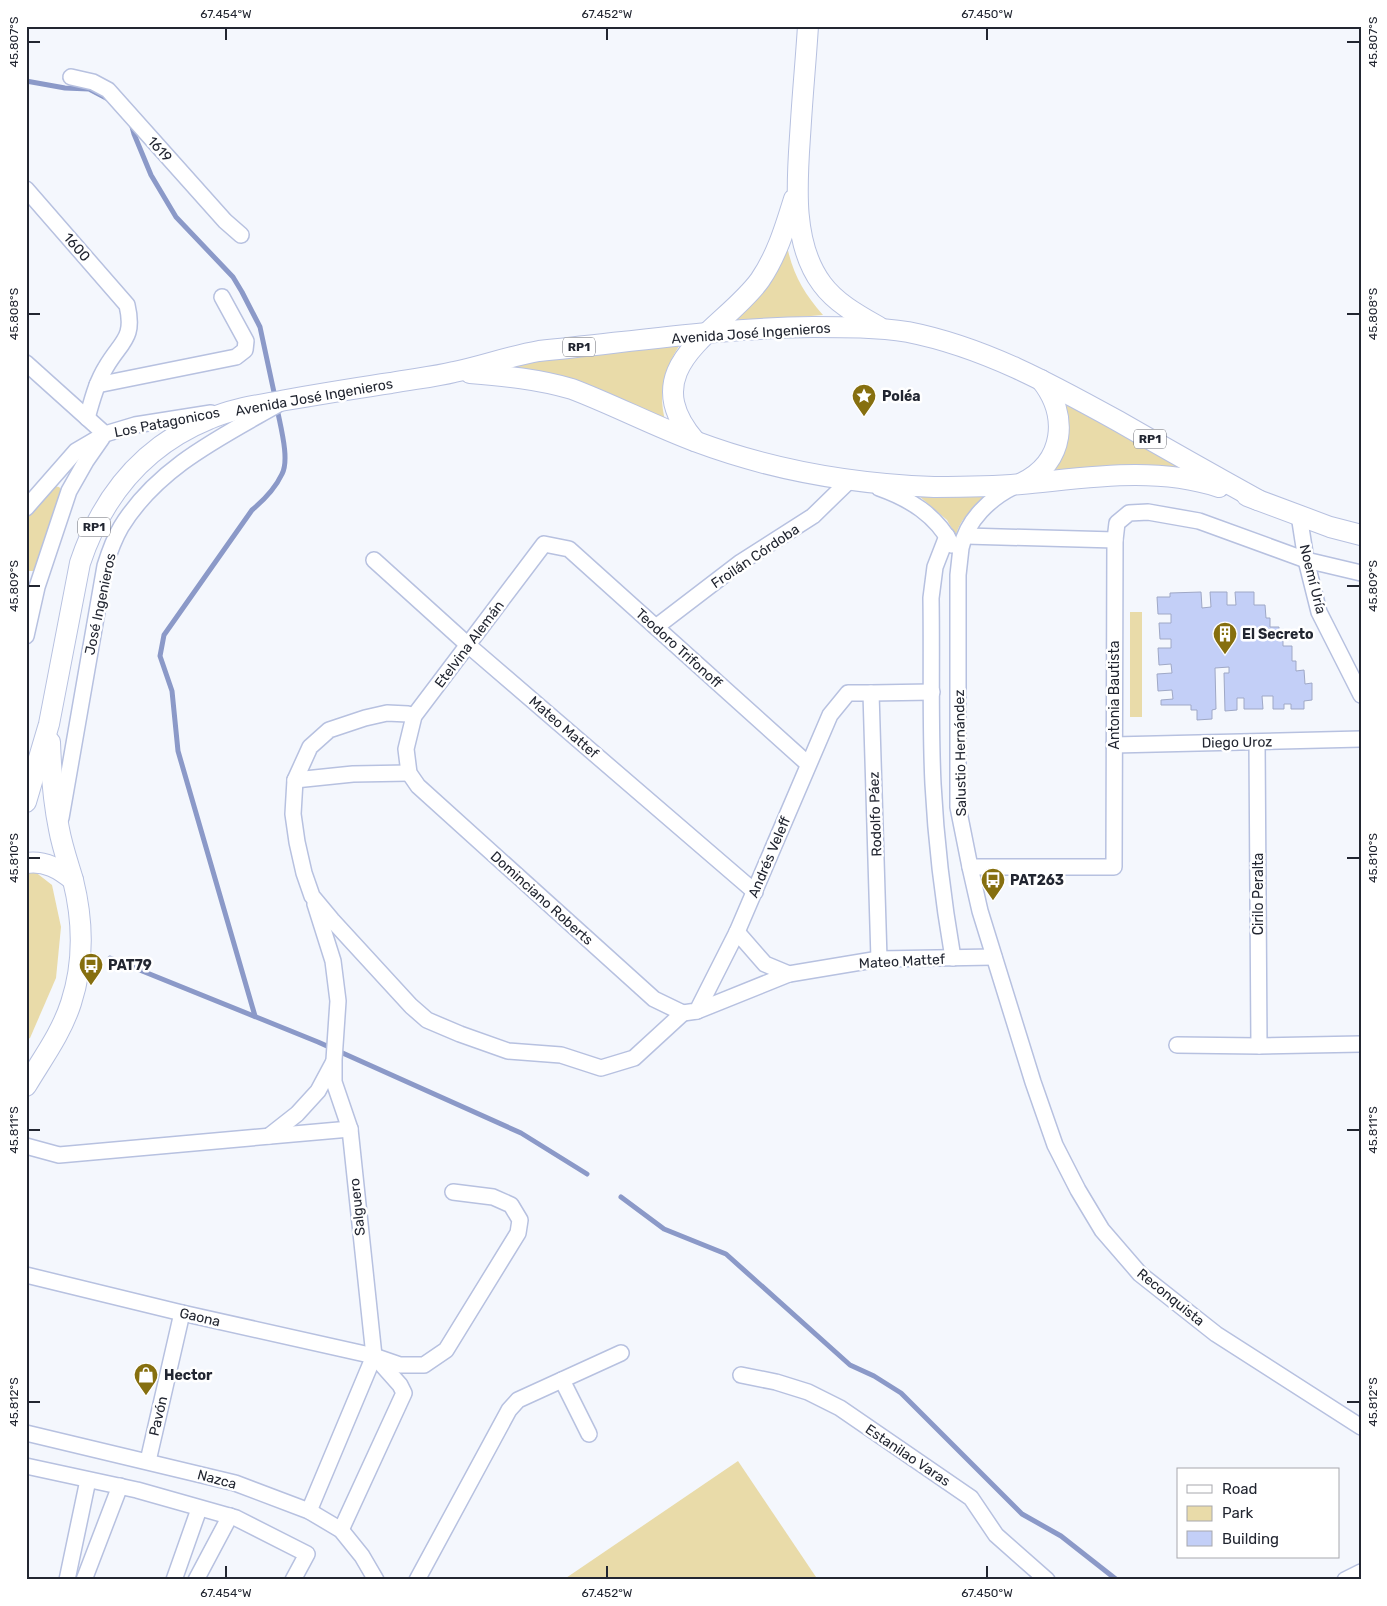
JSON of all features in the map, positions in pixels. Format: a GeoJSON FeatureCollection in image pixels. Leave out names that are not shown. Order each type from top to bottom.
{"type":"FeatureCollection","features":[{"type":"Feature","properties":{"kind":"main road"},"geometry":{"type":"LineString","coordinates":[[808,26],[796,192],[803,241],[814,272],[834,297],[849,310],[883,329]]}},
{"type":"Feature","properties":{"kind":"main road"},"geometry":{"type":"LineString","coordinates":[[696,442],[681,422],[676,407],[674,392],[676,376],[690,349],[747,295],[772,261],[781,242],[796,192]]}},
{"type":"Feature","properties":{"kind":"main road","name":"Avenida José Ingenieros"},"geometry":{"type":"LineString","coordinates":[[26,802],[49,724],[80,563],[87,542],[104,508],[118,487],[137,466],[170,439],[210,418],[247,407],[455,372],[539,351],[794,327],[883,329],[914,334],[960,346],[998,359],[1041,380]]}},
{"type":"Feature","properties":{"kind":"main road","name":"Avenida José Ingenieros"},"geometry":{"type":"LineString","coordinates":[[455,372],[533,379],[572,389],[696,442],[757,461],[850,480],[963,487],[1119,475],[1163,475],[1196,481],[1258,500]]}},
{"type":"Feature","properties":{"kind":"main road","name":"RP1"},"geometry":{"type":"LineString","coordinates":[[1019,484],[1034,477],[1044,467],[1052,456],[1057,443],[1059,430],[1057,409],[1049,390],[1041,380]]}},
{"type":"Feature","properties":{"kind":"main road","name":"RP1"},"geometry":{"type":"LineString","coordinates":[[1041,380],[1076,397],[1258,500],[1361,535]]}},
{"type":"Feature","properties":{"kind":"main road","name":"Avenida José Ingenieros"},"geometry":{"type":"LineString","coordinates":[[26,1086],[50,1050],[62,1027],[71,1004],[81,954],[81,929],[78,905],[59,830],[53,795],[49,724]]}},
{"type":"Feature","properties":{"kind":"main road"},"geometry":{"type":"LineString","coordinates":[[26,863],[46,864],[61,870],[73,880]]}},
{"type":"Feature","properties":{"kind":"main road"},"geometry":{"type":"LineString","coordinates":[[26,1063],[36,1060],[50,1050]]}},
{"type":"Feature","properties":{"kind":"street","name":"1619"},"geometry":{"type":"LineString","coordinates":[[71,77],[93,82],[108,90],[225,221],[241,235]]}},
{"type":"Feature","properties":{"kind":"street","name":"1600"},"geometry":{"type":"LineString","coordinates":[[26,189],[127,305],[130,320],[128,335],[97,384]]}},
{"type":"Feature","properties":{"kind":"street"},"geometry":{"type":"LineString","coordinates":[[87,418],[97,384],[236,357],[245,350],[246,341],[222,297]]}},
{"type":"Feature","properties":{"kind":"street"},"geometry":{"type":"LineString","coordinates":[[26,363],[105,434],[86,461],[69,491],[32,582],[26,636]]}},
{"type":"Feature","properties":{"kind":"street","name":"José Ingenieros"},"geometry":{"type":"LineString","coordinates":[[59,830],[105,566],[120,528],[138,502],[170,471],[201,449],[284,401]]}},
{"type":"Feature","properties":{"kind":"street","name":"Los Patagonicos"},"geometry":{"type":"LineString","coordinates":[[26,508],[76,451],[105,434],[135,425],[247,407]]}},
{"type":"Feature","properties":{"kind":"street"},"geometry":{"type":"LineString","coordinates":[[850,480],[875,486],[906,499],[932,518],[947,536],[956,557],[958,575]]}},
{"type":"Feature","properties":{"kind":"street","name":"Froilán Córdoba"},"geometry":{"type":"LineString","coordinates":[[656,627],[741,562],[813,516],[850,480]]}},
{"type":"Feature","properties":{"kind":"street","name":"Salustio Hernández"},"geometry":{"type":"LineString","coordinates":[[1019,484],[996,497],[983,508],[973,520],[961,550],[958,575],[958,807],[980,911],[1033,1082]]}},
{"type":"Feature","properties":{"kind":"street","name":"Antonia Bautista"},"geometry":{"type":"LineString","coordinates":[[970,866],[1114,867],[1115,540],[1117,523],[1129,513],[1148,512],[1170,515],[1200,521],[1306,560]]}},
{"type":"Feature","properties":{"kind":"street","name":"Noemí Uría"},"geometry":{"type":"LineString","coordinates":[[1299,515],[1306,560],[1319,612],[1361,695]]}},
{"type":"Feature","properties":{"kind":"street"},"geometry":{"type":"LineString","coordinates":[[947,536],[935,567],[931,598],[933,784],[938,848],[953,958]]}},
{"type":"Feature","properties":{"kind":"street"},"geometry":{"type":"LineString","coordinates":[[966,536],[1115,540]]}},
{"type":"Feature","properties":{"kind":"street","name":"Teodoro Trifonoff"},"geometry":{"type":"LineString","coordinates":[[544,544],[569,549],[808,764]]}},
{"type":"Feature","properties":{"kind":"street","name":"Etelvina Alemán"},"geometry":{"type":"LineString","coordinates":[[409,773],[406,749],[414,716],[544,544]]}},
{"type":"Feature","properties":{"kind":"street","name":"Mateo Mattef"},"geometry":{"type":"LineString","coordinates":[[374,560],[468,645],[755,892]]}},
{"type":"Feature","properties":{"kind":"street"},"geometry":{"type":"LineString","coordinates":[[1306,560],[1361,573]]}},
{"type":"Feature","properties":{"kind":"street"},"geometry":{"type":"LineString","coordinates":[[871,693],[932,692]]}},
{"type":"Feature","properties":{"kind":"street","name":"Andrés Veleff"},"geometry":{"type":"LineString","coordinates":[[690,1012],[738,932],[830,715],[848,693],[871,693]]}},
{"type":"Feature","properties":{"kind":"street","name":"Rodolfo Páez"},"geometry":{"type":"LineString","coordinates":[[871,693],[879,959]]}},
{"type":"Feature","properties":{"kind":"street","name":"Salguero"},"geometry":{"type":"LineString","coordinates":[[309,1512],[374,1356],[350,1129],[334,1082],[338,1001],[333,961],[304,873],[295,833],[292,814],[295,780],[310,747],[329,730],[387,713],[414,716]]}},
{"type":"Feature","properties":{"kind":"street","name":"Diego Uroz"},"geometry":{"type":"LineString","coordinates":[[1114,745],[1361,739]]}},
{"type":"Feature","properties":{"kind":"street","name":"Cirilo Peralta"},"geometry":{"type":"LineString","coordinates":[[1257,742],[1259,1046]]}},
{"type":"Feature","properties":{"kind":"street"},"geometry":{"type":"LineString","coordinates":[[295,780],[353,774],[409,773]]}},
{"type":"Feature","properties":{"kind":"street","name":"Dominciano Roberts"},"geometry":{"type":"LineString","coordinates":[[409,773],[418,786],[654,999],[690,1012]]}},
{"type":"Feature","properties":{"kind":"street"},"geometry":{"type":"LineString","coordinates":[[312,896],[411,1006],[427,1020],[508,1051],[560,1055],[601,1068],[634,1058],[690,1012]]}},
{"type":"Feature","properties":{"kind":"street"},"geometry":{"type":"LineString","coordinates":[[738,932],[765,964],[789,974]]}},
{"type":"Feature","properties":{"kind":"street","name":"Mateo Mattef"},"geometry":{"type":"LineString","coordinates":[[690,1012],[789,974],[879,959],[994,957]]}},
{"type":"Feature","properties":{"kind":"street"},"geometry":{"type":"LineString","coordinates":[[1177,1045],[1361,1044]]}},
{"type":"Feature","properties":{"kind":"street"},"geometry":{"type":"LineString","coordinates":[[269,1136],[297,1114],[318,1092],[334,1060]]}},
{"type":"Feature","properties":{"kind":"street","name":"Reconquista"},"geometry":{"type":"LineString","coordinates":[[1033,1082],[1055,1144],[1078,1190],[1102,1230],[1140,1274],[1216,1334],[1361,1427]]}},
{"type":"Feature","properties":{"kind":"street"},"geometry":{"type":"LineString","coordinates":[[26,1146],[59,1155],[350,1129]]}},
{"type":"Feature","properties":{"kind":"street","name":"Gaona"},"geometry":{"type":"LineString","coordinates":[[26,1275],[182,1313],[374,1356],[400,1365],[424,1365],[446,1350],[518,1233],[520,1220],[511,1205],[493,1197],[453,1192]]}},
{"type":"Feature","properties":{"kind":"street","name":"Pavón"},"geometry":{"type":"LineString","coordinates":[[148,1461],[182,1313]]}},
{"type":"Feature","properties":{"kind":"street"},"geometry":{"type":"LineString","coordinates":[[417,1580],[509,1410],[518,1400],[621,1353]]}},
{"type":"Feature","properties":{"kind":"street"},"geometry":{"type":"LineString","coordinates":[[341,1530],[404,1393],[400,1385],[374,1356]]}},
{"type":"Feature","properties":{"kind":"street","name":"Estanilao Varas"},"geometry":{"type":"LineString","coordinates":[[741,1376],[776,1382],[808,1392],[840,1408],[971,1498],[996,1535],[1047,1580]]}},
{"type":"Feature","properties":{"kind":"street"},"geometry":{"type":"LineString","coordinates":[[562,1380],[589,1434]]}},
{"type":"Feature","properties":{"kind":"street","name":"Nazca"},"geometry":{"type":"LineString","coordinates":[[26,1433],[235,1483],[309,1512],[341,1530],[362,1556],[376,1580]]}},
{"type":"Feature","properties":{"kind":"street"},"geometry":{"type":"LineString","coordinates":[[26,1466],[120,1486],[236,1518],[307,1554],[293,1580]]}},
{"type":"Feature","properties":{"kind":"street"},"geometry":{"type":"LineString","coordinates":[[67,1580],[88,1480]]}},
{"type":"Feature","properties":{"kind":"street"},"geometry":{"type":"LineString","coordinates":[[84,1580],[120,1486]]}},
{"type":"Feature","properties":{"kind":"street"},"geometry":{"type":"LineString","coordinates":[[174,1580],[200,1509]]}},
{"type":"Feature","properties":{"kind":"street"},"geometry":{"type":"LineString","coordinates":[[196,1580],[230,1516]]}},
{"type":"Feature","properties":{"kind":"street"},"geometry":{"type":"LineString","coordinates":[[1345,1580],[1361,1572]]}},
{"type":"Feature","properties":{"kind":"green space"},"geometry":{"type":"Polygon","coordinates":[[[787,246],[792,266],[800,283],[823,315],[725,323],[787,246]]]}},
{"type":"Feature","properties":{"kind":"green space"},"geometry":{"type":"Polygon","coordinates":[[[679,346],[666,373],[662,391],[665,420],[502,367],[567,356],[679,346]]]}},
{"type":"Feature","properties":{"kind":"green space"},"geometry":{"type":"Polygon","coordinates":[[[1056,398],[1197,474],[1052,474],[1059,459],[1056,398]]]}},
{"type":"Feature","properties":{"kind":"green space"},"geometry":{"type":"Polygon","coordinates":[[[54,486],[62,490],[36,568],[34,571],[29,571],[26,567],[26,517],[54,486]]]}},
{"type":"Feature","properties":{"kind":"green space"},"geometry":{"type":"Polygon","coordinates":[[[919,496],[990,496],[964,518],[956,536],[947,520],[919,496]]]}},
{"type":"Feature","properties":{"kind":"green space"},"geometry":{"type":"Polygon","coordinates":[[[1130,612],[1142,612],[1142,717],[1130,717],[1130,612]]]}},
{"type":"Feature","properties":{"kind":"green space"},"geometry":{"type":"Polygon","coordinates":[[[34,871],[52,885],[61,927],[56,978],[30,1038],[26,1040],[26,872],[34,871]]]}},
{"type":"Feature","properties":{"kind":"green space"},"geometry":{"type":"Polygon","coordinates":[[[738,1461],[818,1580],[563,1580],[738,1461]]]}},
{"type":"Feature","properties":{"kind":"building","name":"El Secreto"},"geometry":{"type":"Polygon","coordinates":[[[1201,592],[1202,608],[1211,607],[1210,592],[1227,592],[1227,605],[1236,605],[1235,592],[1254,592],[1254,605],[1265,605],[1266,618],[1270,618],[1270,627],[1279,627],[1279,640],[1283,640],[1283,646],[1292,646],[1292,661],[1296,661],[1296,671],[1304,670],[1305,684],[1312,683],[1312,700],[1304,701],[1304,709],[1291,709],[1291,704],[1284,704],[1284,709],[1273,709],[1273,696],[1262,696],[1263,709],[1244,709],[1244,698],[1237,698],[1237,710],[1225,711],[1224,673],[1229,673],[1229,667],[1215,668],[1216,709],[1212,710],[1212,719],[1197,720],[1197,710],[1191,710],[1191,705],[1161,705],[1161,700],[1173,699],[1172,690],[1158,691],[1157,674],[1172,673],[1171,664],[1159,665],[1158,648],[1171,648],[1171,639],[1160,639],[1159,623],[1171,623],[1171,614],[1158,614],[1157,597],[1170,597],[1170,593],[1201,592]]]}},
{"type":"Feature","properties":{"kind":"waterway"},"geometry":{"type":"LineString","coordinates":[[26,81],[65,88],[89,89],[108,99]]}},
{"type":"Feature","properties":{"kind":"waterway"},"geometry":{"type":"LineString","coordinates":[[131,123],[151,175],[176,217],[233,277],[242,292],[260,327],[275,397]]}},
{"type":"Feature","properties":{"kind":"waterway"},"geometry":{"type":"LineString","coordinates":[[255,1016],[178,751],[172,691],[160,656],[164,635],[252,510],[269,494],[282,474],[285,451],[277,408]]}},
{"type":"Feature","properties":{"kind":"waterway"},"geometry":{"type":"LineString","coordinates":[[110,958],[318,1042],[521,1133],[587,1174]]}},
{"type":"Feature","properties":{"kind":"waterway"},"geometry":{"type":"LineString","coordinates":[[621,1197],[664,1229],[726,1254],[850,1365],[874,1376],[901,1393],[1022,1514],[1061,1536],[1117,1580]]}},
{"type":"Feature","properties":{"kind":"place","name":"Poléa"},"geometry":{"type":"Point","coordinates":[864,417]}},
{"type":"Feature","properties":{"kind":"place","name":"El Secreto"},"geometry":{"type":"Point","coordinates":[1225,655]}},
{"type":"Feature","properties":{"kind":"place","name":"PAT263"},"geometry":{"type":"Point","coordinates":[993,901]}},
{"type":"Feature","properties":{"kind":"place","name":"PAT79"},"geometry":{"type":"Point","coordinates":[91,986]}},
{"type":"Feature","properties":{"kind":"place","name":"Hector"},"geometry":{"type":"Point","coordinates":[146,1396]}}]}
